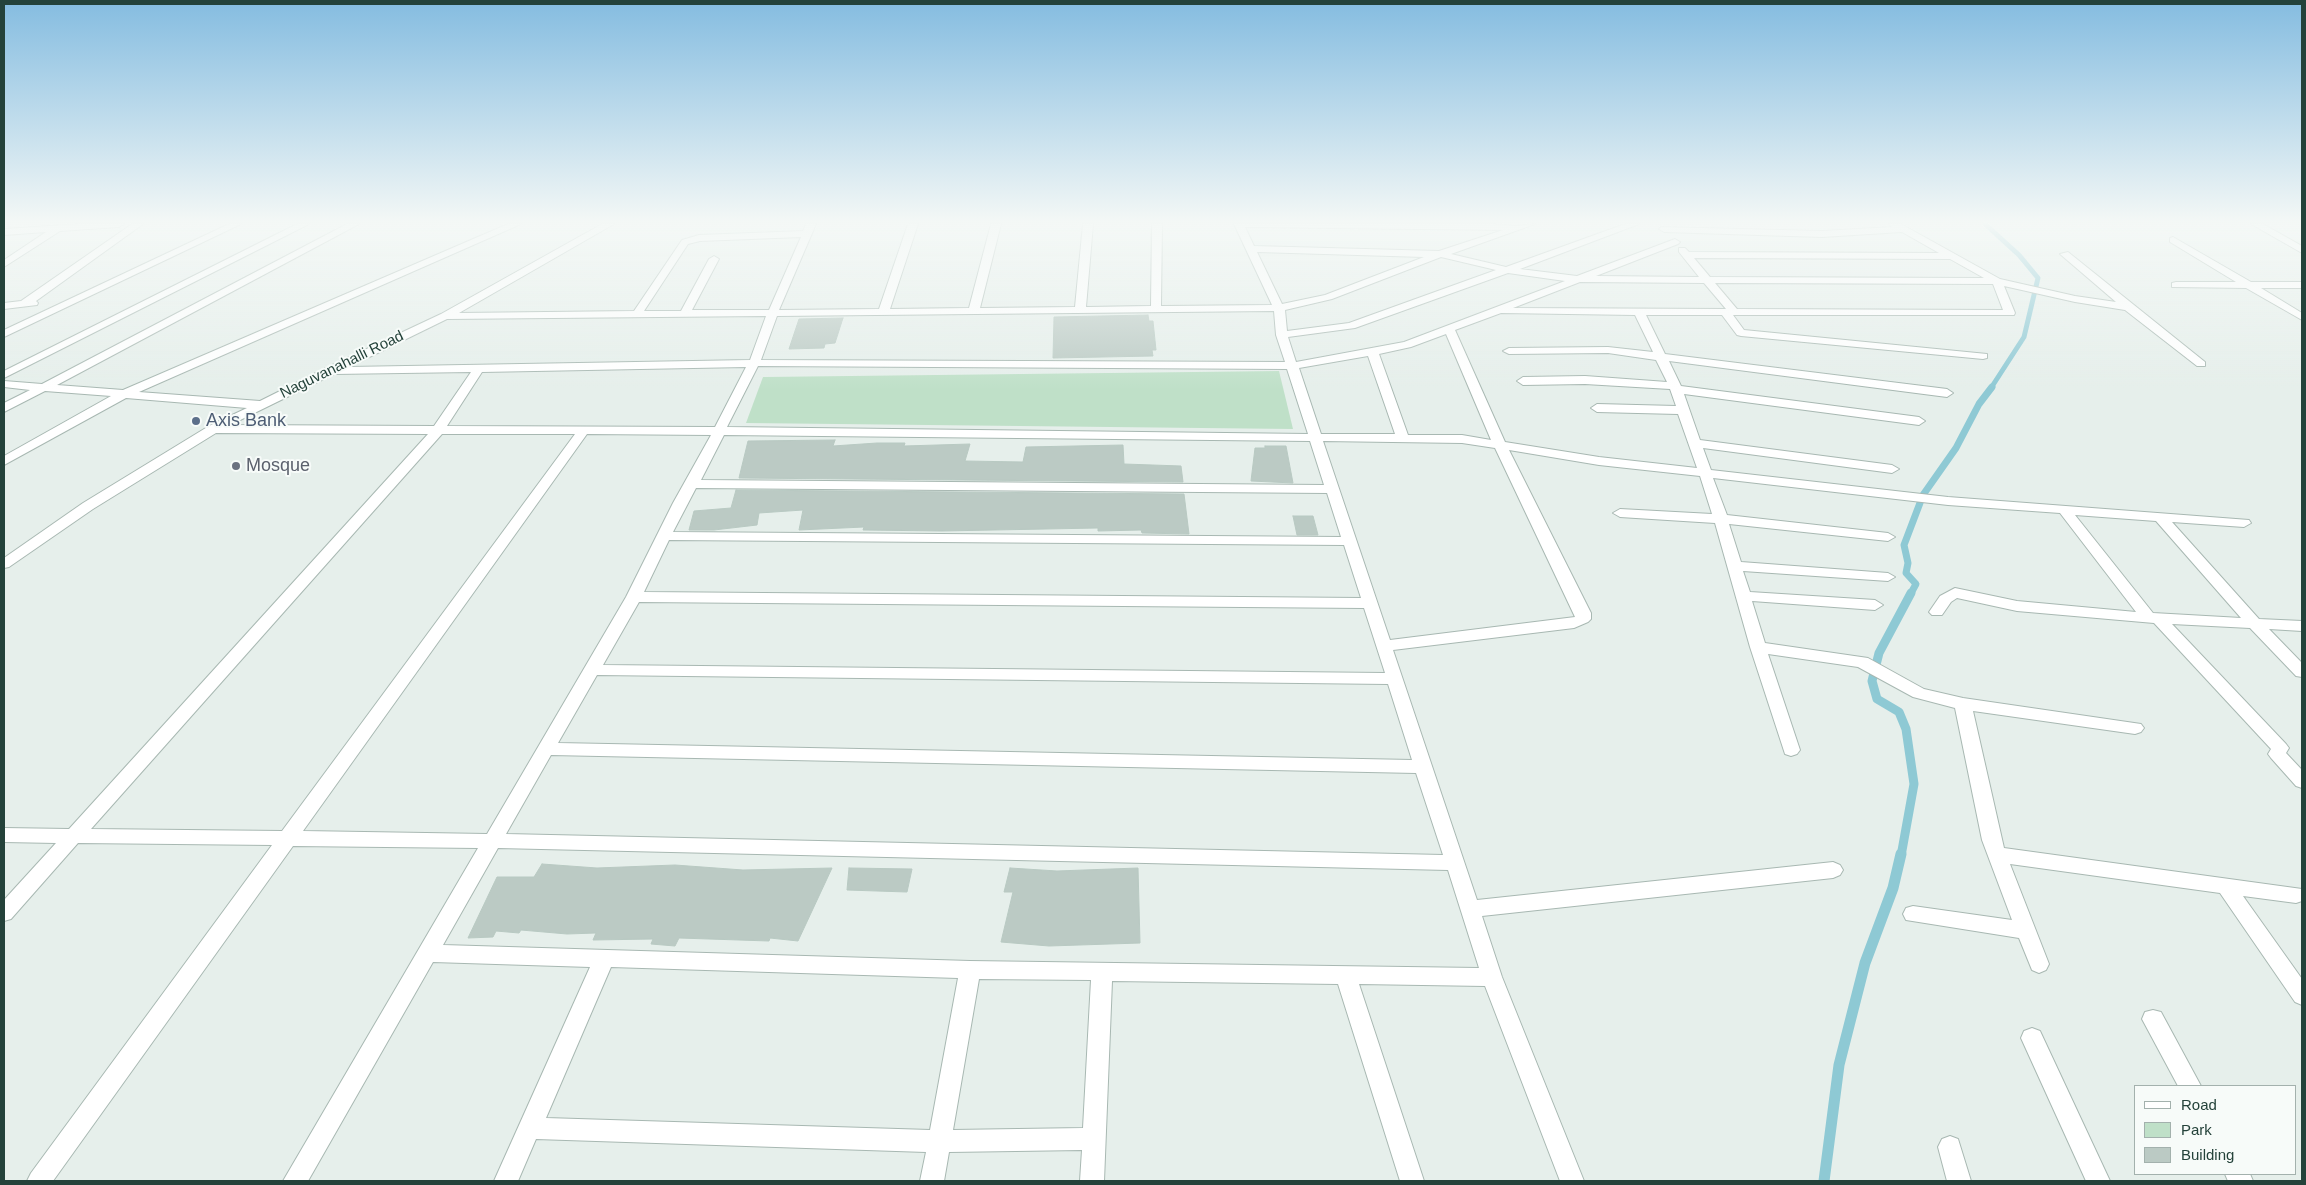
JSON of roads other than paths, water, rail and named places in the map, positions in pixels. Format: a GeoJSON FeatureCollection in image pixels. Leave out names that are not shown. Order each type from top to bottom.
{"type":"FeatureCollection","features":[{"type":"Feature","properties":{"kind":"street"},"geometry":{"type":"LineString","coordinates":[[24,304],[59,279]]}},
{"type":"Feature","properties":{"kind":"street"},"geometry":{"type":"LineString","coordinates":[[4,334],[120,279]]}},
{"type":"Feature","properties":{"kind":"street"},"geometry":{"type":"LineString","coordinates":[[4,375],[194,279]]}},
{"type":"Feature","properties":{"kind":"street"},"geometry":{"type":"LineString","coordinates":[[4,408],[249,279]]}},
{"type":"Feature","properties":{"kind":"street"},"geometry":{"type":"LineString","coordinates":[[4,461],[126,393],[388,279]]}},
{"type":"Feature","properties":{"kind":"street","name":"Naguvanahalli Road"},"geometry":{"type":"LineString","coordinates":[[4,564],[88,506],[213,429],[260,404],[445,316],[510,279]]}},
{"type":"Feature","properties":{"kind":"street"},"geometry":{"type":"LineString","coordinates":[[637,314],[660,279]]}},
{"type":"Feature","properties":{"kind":"street"},"geometry":{"type":"LineString","coordinates":[[685,313],[703,279]]}},
{"type":"Feature","properties":{"kind":"street"},"geometry":{"type":"LineString","coordinates":[[295,1181],[634,597],[680,504],[754,363],[787,279]]}},
{"type":"Feature","properties":{"kind":"street"},"geometry":{"type":"LineString","coordinates":[[884,311],[895,279]]}},
{"type":"Feature","properties":{"kind":"street"},"geometry":{"type":"LineString","coordinates":[[974,311],[982,279]]}},
{"type":"Feature","properties":{"kind":"street"},"geometry":{"type":"LineString","coordinates":[[1080,310],[1083,279]]}},
{"type":"Feature","properties":{"kind":"street"},"geometry":{"type":"LineString","coordinates":[[1156,279],[1156,309]]}},
{"type":"Feature","properties":{"kind":"street"},"geometry":{"type":"LineString","coordinates":[[1265,279],[1279,308],[1282,335],[1492,977],[1572,1181]]}},
{"type":"Feature","properties":{"kind":"street"},"geometry":{"type":"LineString","coordinates":[[445,316],[1279,308],[1328,297],[1374,279]]}},
{"type":"Feature","properties":{"kind":"street"},"geometry":{"type":"LineString","coordinates":[[1282,335],[1351,326],[1482,279]]}},
{"type":"Feature","properties":{"kind":"street"},"geometry":{"type":"LineString","coordinates":[[328,371],[754,363],[1292,366],[1407,345],[1576,279]]}},
{"type":"Feature","properties":{"kind":"street"},"geometry":{"type":"LineString","coordinates":[[1597,279],[1997,282],[2128,307]]}},
{"type":"Feature","properties":{"kind":"street"},"geometry":{"type":"LineString","coordinates":[[1496,311],[2010,313],[1997,282],[1993,279]]}},
{"type":"Feature","properties":{"kind":"street"},"geometry":{"type":"LineString","coordinates":[[2095,279],[2201,364]]}},
{"type":"Feature","properties":{"kind":"street"},"geometry":{"type":"LineString","coordinates":[[2241,279],[2302,317]]}},
{"type":"Feature","properties":{"kind":"street"},"geometry":{"type":"LineString","coordinates":[[1708,281],[1730,312],[1741,333],[1983,356]]}},
{"type":"Feature","properties":{"kind":"street"},"geometry":{"type":"LineString","coordinates":[[2176,285],[2302,285]]}},
{"type":"Feature","properties":{"kind":"street"},"geometry":{"type":"LineString","coordinates":[[4,306],[77,300]]}},
{"type":"Feature","properties":{"kind":"street"},"geometry":{"type":"LineString","coordinates":[[1639,311],[1675,387],[1703,472],[1721,519],[1758,647],[1791,750]]}},
{"type":"Feature","properties":{"kind":"street"},"geometry":{"type":"LineString","coordinates":[[1384,646],[1574,623],[1583,620],[1584,613],[1500,445],[1449,329]]}},
{"type":"Feature","properties":{"kind":"street"},"geometry":{"type":"LineString","coordinates":[[1509,351],[1608,350],[1947,393]]}},
{"type":"Feature","properties":{"kind":"street"},"geometry":{"type":"LineString","coordinates":[[1372,351],[1403,439]]}},
{"type":"Feature","properties":{"kind":"street"},"geometry":{"type":"LineString","coordinates":[[4,912],[438,430],[479,368]]}},
{"type":"Feature","properties":{"kind":"street"},"geometry":{"type":"LineString","coordinates":[[1523,381],[1585,380],[1675,387],[1919,421]]}},
{"type":"Feature","properties":{"kind":"street"},"geometry":{"type":"LineString","coordinates":[[4,384],[260,404]]}},
{"type":"Feature","properties":{"kind":"street"},"geometry":{"type":"LineString","coordinates":[[1597,408],[1682,410]]}},
{"type":"Feature","properties":{"kind":"street"},"geometry":{"type":"LineString","coordinates":[[213,429],[720,431],[1316,439],[1462,439],[1599,461],[1948,501],[2244,523]]}},
{"type":"Feature","properties":{"kind":"street"},"geometry":{"type":"LineString","coordinates":[[39,1181],[584,430]]}},
{"type":"Feature","properties":{"kind":"street"},"geometry":{"type":"LineString","coordinates":[[1693,443],[1892,469]]}},
{"type":"Feature","properties":{"kind":"street"},"geometry":{"type":"LineString","coordinates":[[692,484],[1332,489]]}},
{"type":"Feature","properties":{"kind":"street"},"geometry":{"type":"LineString","coordinates":[[2064,510],[2154,618],[2280,748],[2277,754],[2302,781]]}},
{"type":"Feature","properties":{"kind":"street"},"geometry":{"type":"LineString","coordinates":[[1620,513],[1721,519],[1888,537]]}},
{"type":"Feature","properties":{"kind":"street"},"geometry":{"type":"LineString","coordinates":[[2160,517],[2256,625],[2302,672]]}},
{"type":"Feature","properties":{"kind":"street"},"geometry":{"type":"LineString","coordinates":[[664,536],[1349,541]]}},
{"type":"Feature","properties":{"kind":"street"},"geometry":{"type":"LineString","coordinates":[[1734,566],[1888,577]]}},
{"type":"Feature","properties":{"kind":"street"},"geometry":{"type":"LineString","coordinates":[[1937,612],[1944,599],[1955,593],[2017,606],[2154,618],[2302,626]]}},
{"type":"Feature","properties":{"kind":"street"},"geometry":{"type":"LineString","coordinates":[[1743,596],[1874,606]]}},
{"type":"Feature","properties":{"kind":"street"},"geometry":{"type":"LineString","coordinates":[[634,597],[1369,603]]}},
{"type":"Feature","properties":{"kind":"street"},"geometry":{"type":"LineString","coordinates":[[1758,647],[1862,662],[1919,693],[1963,704],[2135,728]]}},
{"type":"Feature","properties":{"kind":"street"},"geometry":{"type":"LineString","coordinates":[[592,670],[1394,679]]}},
{"type":"Feature","properties":{"kind":"street"},"geometry":{"type":"LineString","coordinates":[[1963,704],[1991,840],[2039,964]]}},
{"type":"Feature","properties":{"kind":"street"},"geometry":{"type":"LineString","coordinates":[[546,749],[1423,766]]}},
{"type":"Feature","properties":{"kind":"street"},"geometry":{"type":"LineString","coordinates":[[4,835],[494,841],[1454,863]]}},
{"type":"Feature","properties":{"kind":"street"},"geometry":{"type":"LineString","coordinates":[[1997,855],[2296,895]]}},
{"type":"Feature","properties":{"kind":"street"},"geometry":{"type":"LineString","coordinates":[[1470,909],[1833,870]]}},
{"type":"Feature","properties":{"kind":"street"},"geometry":{"type":"LineString","coordinates":[[2225,885],[2302,996]]}},
{"type":"Feature","properties":{"kind":"street"},"geometry":{"type":"LineString","coordinates":[[1913,914],[2027,931]]}},
{"type":"Feature","properties":{"kind":"street"},"geometry":{"type":"LineString","coordinates":[[427,953],[970,970],[1492,977]]}},
{"type":"Feature","properties":{"kind":"street"},"geometry":{"type":"LineString","coordinates":[[506,1181],[604,959]]}},
{"type":"Feature","properties":{"kind":"street"},"geometry":{"type":"LineString","coordinates":[[932,1181],[970,970]]}},
{"type":"Feature","properties":{"kind":"street"},"geometry":{"type":"LineString","coordinates":[[1092,1181],[1102,972]]}},
{"type":"Feature","properties":{"kind":"street"},"geometry":{"type":"LineString","coordinates":[[1346,975],[1412,1181]]}},
{"type":"Feature","properties":{"kind":"street"},"geometry":{"type":"LineString","coordinates":[[2153,1019],[2189,1085]]}},
{"type":"Feature","properties":{"kind":"street"},"geometry":{"type":"LineString","coordinates":[[2032,1038],[2098,1181]]}},
{"type":"Feature","properties":{"kind":"street"},"geometry":{"type":"LineString","coordinates":[[529,1128],[939,1140],[1094,1139]]}},
{"type":"Feature","properties":{"kind":"street"},"geometry":{"type":"LineString","coordinates":[[1950,1147],[1959,1181]]}},
{"type":"Feature","properties":{"kind":"waterway"},"geometry":{"type":"LineString","coordinates":[[1991,388],[2024,337],[2038,279]]}},
{"type":"Feature","properties":{"kind":"waterway"},"geometry":{"type":"LineString","coordinates":[[1910,595],[1916,584],[1906,573],[1908,563],[1904,545],[1923,495],[1956,448],[1979,404],[1992,387]]}},
{"type":"Feature","properties":{"kind":"waterway"},"geometry":{"type":"LineString","coordinates":[[1901,856],[1914,784],[1906,729],[1899,712],[1877,699],[1872,681],[1879,653],[1911,593]]}},
{"type":"Feature","properties":{"kind":"waterway"},"geometry":{"type":"LineString","coordinates":[[1824,1181],[1839,1065],[1865,963],[1893,888],[1901,854]]}},
{"type":"Feature","properties":{"kind":"place","name":"Axis Bank"},"geometry":{"type":"Point","coordinates":[196,421]}},
{"type":"Feature","properties":{"kind":"place","name":"Mosque"},"geometry":{"type":"Point","coordinates":[236,466]}}]}
